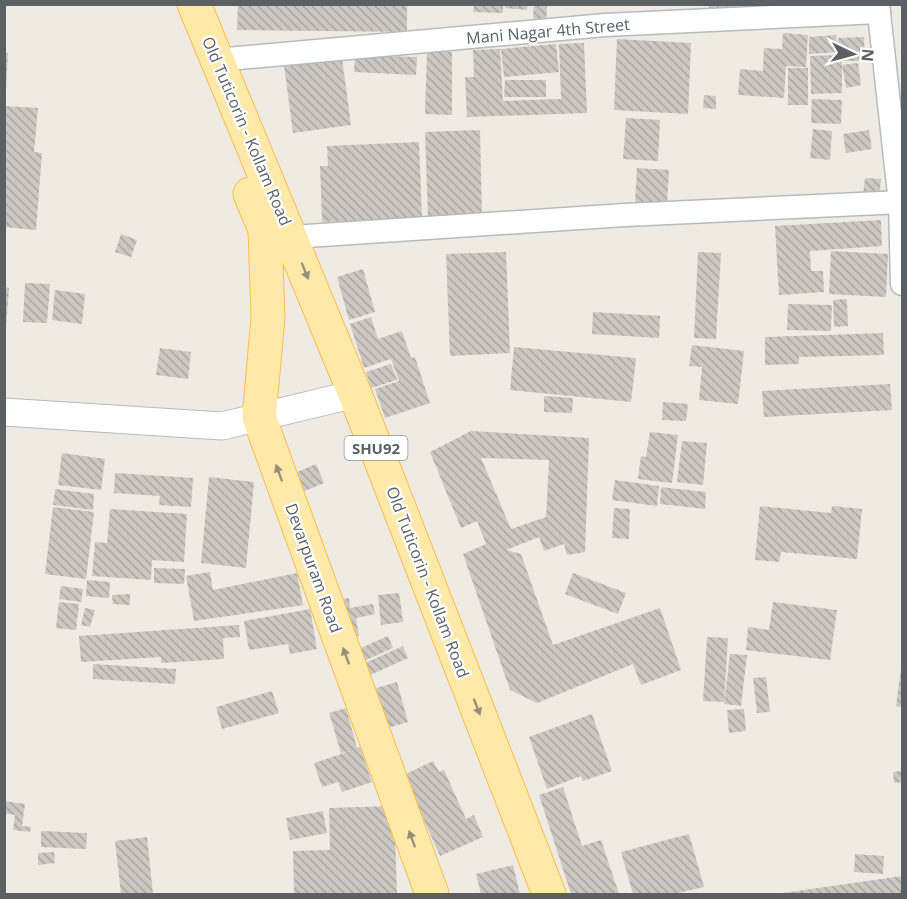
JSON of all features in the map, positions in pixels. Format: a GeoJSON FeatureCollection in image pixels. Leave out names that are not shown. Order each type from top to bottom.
{"type":"FeatureCollection","features":[{"type":"Feature","properties":{"kind":"main road"},"geometry":{"type":"LineString","coordinates":[[171,4],[278,234]]}},
{"type":"Feature","properties":{"kind":"main road","name":"Old Tuticorin - Kollam Road"},"geometry":{"type":"LineString","coordinates":[[194,4],[278,234],[355,394],[549,894]]}},
{"type":"Feature","properties":{"kind":"main road","name":"Devarpuram Road"},"geometry":{"type":"LineString","coordinates":[[278,234],[259,417],[432,894]]}},
{"type":"Feature","properties":{"kind":"street"},"geometry":{"type":"LineString","coordinates":[[879,8],[901,202],[903,284]]}},
{"type":"Feature","properties":{"kind":"street","name":"Mani Nagar 4th Street"},"geometry":{"type":"LineString","coordinates":[[216,60],[605,15],[879,8]]}},
{"type":"Feature","properties":{"kind":"street"},"geometry":{"type":"LineString","coordinates":[[278,234],[901,202]]}},
{"type":"Feature","properties":{"kind":"street"},"geometry":{"type":"LineString","coordinates":[[4,412],[222,426],[355,394]]}},
{"type":"Feature","properties":{"kind":"building"},"geometry":{"type":"Polygon","coordinates":[[[238,4],[407,4],[407,32],[237,30],[238,4]]]}},
{"type":"Feature","properties":{"kind":"building"},"geometry":{"type":"Polygon","coordinates":[[[474,4],[503,4],[503,13],[473,12],[474,4]]]}},
{"type":"Feature","properties":{"kind":"building"},"geometry":{"type":"Polygon","coordinates":[[[506,4],[528,4],[527,10],[505,8],[506,4]]]}},
{"type":"Feature","properties":{"kind":"building"},"geometry":{"type":"Polygon","coordinates":[[[534,4],[547,6],[546,20],[533,18],[534,4]]]}},
{"type":"Feature","properties":{"kind":"building"},"geometry":{"type":"Polygon","coordinates":[[[709,4],[735,4],[734,13],[709,12],[709,4]]]}},
{"type":"Feature","properties":{"kind":"building"},"geometry":{"type":"Polygon","coordinates":[[[783,33],[808,35],[806,67],[786,66],[784,98],[738,95],[740,69],[763,71],[764,48],[782,49],[783,33]]]}},
{"type":"Feature","properties":{"kind":"building"},"geometry":{"type":"Polygon","coordinates":[[[836,35],[838,52],[809,54],[809,37],[836,35]]]}},
{"type":"Feature","properties":{"kind":"building"},"geometry":{"type":"Polygon","coordinates":[[[864,37],[865,61],[842,61],[842,93],[811,94],[810,56],[839,55],[838,38],[864,37]]]}},
{"type":"Feature","properties":{"kind":"building"},"geometry":{"type":"Polygon","coordinates":[[[617,39],[691,43],[688,114],[614,110],[617,39]]]}},
{"type":"Feature","properties":{"kind":"building"},"geometry":{"type":"Polygon","coordinates":[[[584,43],[587,113],[467,117],[465,77],[474,77],[473,50],[500,49],[503,101],[561,99],[559,44],[584,43]]]}},
{"type":"Feature","properties":{"kind":"building"},"geometry":{"type":"Polygon","coordinates":[[[556,44],[559,72],[504,77],[501,49],[556,44]]]}},
{"type":"Feature","properties":{"kind":"building"},"geometry":{"type":"Polygon","coordinates":[[[427,51],[452,52],[452,115],[425,114],[427,51]]]}},
{"type":"Feature","properties":{"kind":"building"},"geometry":{"type":"Polygon","coordinates":[[[4,53],[8,53],[6,90],[4,90],[4,53]]]}},
{"type":"Feature","properties":{"kind":"building"},"geometry":{"type":"Polygon","coordinates":[[[355,55],[417,57],[416,75],[354,72],[355,55]]]}},
{"type":"Feature","properties":{"kind":"building"},"geometry":{"type":"Polygon","coordinates":[[[342,58],[351,125],[293,133],[284,65],[342,58]]]}},
{"type":"Feature","properties":{"kind":"building"},"geometry":{"type":"Polygon","coordinates":[[[858,63],[861,85],[846,88],[842,65],[858,63]]]}},
{"type":"Feature","properties":{"kind":"building"},"geometry":{"type":"Polygon","coordinates":[[[788,68],[808,68],[808,105],[788,105],[788,68]]]}},
{"type":"Feature","properties":{"kind":"building"},"geometry":{"type":"Polygon","coordinates":[[[505,80],[546,80],[546,97],[504,97],[505,80]]]}},
{"type":"Feature","properties":{"kind":"building"},"geometry":{"type":"Polygon","coordinates":[[[704,95],[716,96],[716,109],[703,108],[704,95]]]}},
{"type":"Feature","properties":{"kind":"building"},"geometry":{"type":"Polygon","coordinates":[[[812,99],[842,100],[841,124],[811,123],[812,99]]]}},
{"type":"Feature","properties":{"kind":"building"},"geometry":{"type":"Polygon","coordinates":[[[4,106],[38,108],[34,152],[42,153],[36,230],[4,227],[4,106]]]}},
{"type":"Feature","properties":{"kind":"building"},"geometry":{"type":"Polygon","coordinates":[[[626,118],[660,120],[658,161],[623,159],[626,118]]]}},
{"type":"Feature","properties":{"kind":"building"},"geometry":{"type":"Polygon","coordinates":[[[813,129],[832,131],[830,160],[810,158],[813,129]]]}},
{"type":"Feature","properties":{"kind":"building"},"geometry":{"type":"Polygon","coordinates":[[[480,130],[482,215],[428,217],[425,132],[480,130]]]}},
{"type":"Feature","properties":{"kind":"building"},"geometry":{"type":"Polygon","coordinates":[[[869,130],[872,149],[846,153],[843,134],[869,130]]]}},
{"type":"Feature","properties":{"kind":"building"},"geometry":{"type":"Polygon","coordinates":[[[419,142],[422,218],[322,222],[320,166],[328,166],[327,146],[419,142]]]}},
{"type":"Feature","properties":{"kind":"building"},"geometry":{"type":"Polygon","coordinates":[[[637,168],[669,170],[667,205],[635,204],[637,168]]]}},
{"type":"Feature","properties":{"kind":"building"},"geometry":{"type":"Polygon","coordinates":[[[865,178],[881,179],[879,197],[863,196],[865,178]]]}},
{"type":"Feature","properties":{"kind":"building"},"geometry":{"type":"Polygon","coordinates":[[[881,220],[882,246],[810,251],[811,271],[823,271],[824,292],[779,295],[775,226],[881,220]]]}},
{"type":"Feature","properties":{"kind":"building"},"geometry":{"type":"Polygon","coordinates":[[[121,234],[137,240],[131,257],[115,252],[121,234]]]}},
{"type":"Feature","properties":{"kind":"building"},"geometry":{"type":"Polygon","coordinates":[[[831,251],[888,254],[886,297],[829,294],[831,251]]]}},
{"type":"Feature","properties":{"kind":"building"},"geometry":{"type":"Polygon","coordinates":[[[506,252],[510,353],[450,356],[446,254],[506,252]]]}},
{"type":"Feature","properties":{"kind":"building"},"geometry":{"type":"Polygon","coordinates":[[[698,252],[721,253],[716,339],[694,338],[698,252]]]}},
{"type":"Feature","properties":{"kind":"building"},"geometry":{"type":"Polygon","coordinates":[[[363,269],[375,312],[349,320],[337,277],[363,269]]]}},
{"type":"Feature","properties":{"kind":"building"},"geometry":{"type":"Polygon","coordinates":[[[25,283],[50,284],[47,323],[23,322],[25,283]]]}},
{"type":"Feature","properties":{"kind":"building"},"geometry":{"type":"Polygon","coordinates":[[[4,287],[9,288],[6,327],[4,327],[4,287]]]}},
{"type":"Feature","properties":{"kind":"building"},"geometry":{"type":"Polygon","coordinates":[[[55,290],[85,294],[82,324],[52,320],[55,290]]]}},
{"type":"Feature","properties":{"kind":"building"},"geometry":{"type":"Polygon","coordinates":[[[847,299],[848,326],[834,327],[833,300],[847,299]]]}},
{"type":"Feature","properties":{"kind":"building"},"geometry":{"type":"Polygon","coordinates":[[[788,304],[832,305],[831,331],[787,330],[788,304]]]}},
{"type":"Feature","properties":{"kind":"building"},"geometry":{"type":"Polygon","coordinates":[[[593,312],[660,316],[659,338],[592,334],[593,312]]]}},
{"type":"Feature","properties":{"kind":"building"},"geometry":{"type":"Polygon","coordinates":[[[371,317],[378,339],[402,331],[411,358],[415,357],[430,403],[385,418],[375,389],[399,381],[391,359],[364,368],[350,324],[371,317]]]}},
{"type":"Feature","properties":{"kind":"building"},"geometry":{"type":"Polygon","coordinates":[[[883,333],[884,355],[799,357],[799,364],[765,365],[765,337],[883,333]]]}},
{"type":"Feature","properties":{"kind":"building"},"geometry":{"type":"Polygon","coordinates":[[[692,345],[744,351],[738,404],[699,400],[702,367],[689,366],[692,345]]]}},
{"type":"Feature","properties":{"kind":"building"},"geometry":{"type":"Polygon","coordinates":[[[514,347],[636,358],[631,402],[510,390],[514,347]]]}},
{"type":"Feature","properties":{"kind":"building"},"geometry":{"type":"Polygon","coordinates":[[[160,348],[191,352],[188,379],[156,375],[160,348]]]}},
{"type":"Feature","properties":{"kind":"building"},"geometry":{"type":"Polygon","coordinates":[[[391,364],[397,380],[371,388],[366,372],[391,364]]]}},
{"type":"Feature","properties":{"kind":"building"},"geometry":{"type":"Polygon","coordinates":[[[890,384],[892,410],[764,417],[762,391],[890,384]]]}},
{"type":"Feature","properties":{"kind":"building"},"geometry":{"type":"Polygon","coordinates":[[[544,396],[573,398],[572,413],[544,412],[544,396]]]}},
{"type":"Feature","properties":{"kind":"building"},"geometry":{"type":"Polygon","coordinates":[[[663,402],[688,404],[686,421],[662,420],[663,402]]]}},
{"type":"Feature","properties":{"kind":"building"},"geometry":{"type":"Polygon","coordinates":[[[471,431],[589,438],[585,552],[567,555],[564,544],[544,551],[539,537],[506,550],[521,554],[553,645],[660,608],[681,670],[641,685],[633,664],[537,703],[510,690],[463,554],[486,544],[477,521],[461,528],[430,452],[471,431]],[[481,458],[511,529],[546,517],[549,460],[481,458]]]}},
{"type":"Feature","properties":{"kind":"building"},"geometry":{"type":"Polygon","coordinates":[[[650,432],[678,435],[672,483],[638,479],[641,456],[646,457],[650,432]]]}},
{"type":"Feature","properties":{"kind":"building"},"geometry":{"type":"Polygon","coordinates":[[[682,441],[707,443],[703,485],[677,482],[682,441]]]}},
{"type":"Feature","properties":{"kind":"building"},"geometry":{"type":"Polygon","coordinates":[[[62,453],[105,459],[101,490],[58,485],[62,453]]]}},
{"type":"Feature","properties":{"kind":"building"},"geometry":{"type":"Polygon","coordinates":[[[316,464],[324,483],[290,497],[283,478],[316,464]]]}},
{"type":"Feature","properties":{"kind":"building"},"geometry":{"type":"Polygon","coordinates":[[[115,473],[193,478],[191,507],[159,505],[160,496],[114,493],[115,473]]]}},
{"type":"Feature","properties":{"kind":"building"},"geometry":{"type":"Polygon","coordinates":[[[209,477],[254,482],[246,568],[201,563],[209,477]]]}},
{"type":"Feature","properties":{"kind":"building"},"geometry":{"type":"Polygon","coordinates":[[[615,480],[659,486],[657,506],[612,500],[615,480]]]}},
{"type":"Feature","properties":{"kind":"building"},"geometry":{"type":"Polygon","coordinates":[[[661,487],[706,492],[705,509],[660,504],[661,487]]]}},
{"type":"Feature","properties":{"kind":"building"},"geometry":{"type":"Polygon","coordinates":[[[55,489],[94,494],[93,510],[53,505],[55,489]]]}},
{"type":"Feature","properties":{"kind":"building"},"geometry":{"type":"Polygon","coordinates":[[[760,506],[831,513],[832,506],[862,509],[857,559],[781,552],[779,562],[755,560],[760,506]]]}},
{"type":"Feature","properties":{"kind":"building"},"geometry":{"type":"Polygon","coordinates":[[[53,507],[94,512],[86,579],[45,574],[53,507]]]}},
{"type":"Feature","properties":{"kind":"building"},"geometry":{"type":"Polygon","coordinates":[[[614,508],[630,509],[629,539],[612,538],[614,508]]]}},
{"type":"Feature","properties":{"kind":"building"},"geometry":{"type":"Polygon","coordinates":[[[110,509],[187,514],[184,562],[152,560],[151,580],[92,576],[95,542],[107,543],[110,509]]]}},
{"type":"Feature","properties":{"kind":"building"},"geometry":{"type":"Polygon","coordinates":[[[154,568],[185,569],[184,584],[154,583],[154,568]]]}},
{"type":"Feature","properties":{"kind":"building"},"geometry":{"type":"Polygon","coordinates":[[[210,572],[213,590],[297,573],[303,605],[194,621],[186,576],[210,572]]]}},
{"type":"Feature","properties":{"kind":"building"},"geometry":{"type":"Polygon","coordinates":[[[573,573],[626,593],[618,614],[565,594],[573,573]]]}},
{"type":"Feature","properties":{"kind":"building"},"geometry":{"type":"Polygon","coordinates":[[[87,580],[110,582],[109,598],[86,596],[87,580]]]}},
{"type":"Feature","properties":{"kind":"building"},"geometry":{"type":"Polygon","coordinates":[[[61,586],[83,589],[81,602],[59,599],[61,586]]]}},
{"type":"Feature","properties":{"kind":"building"},"geometry":{"type":"Polygon","coordinates":[[[399,593],[403,622],[381,625],[378,595],[399,593]]]}},
{"type":"Feature","properties":{"kind":"building"},"geometry":{"type":"Polygon","coordinates":[[[130,594],[130,605],[113,604],[112,595],[130,594]]]}},
{"type":"Feature","properties":{"kind":"building"},"geometry":{"type":"Polygon","coordinates":[[[349,598],[350,608],[373,604],[375,614],[356,618],[359,636],[345,638],[339,600],[349,598]]]}},
{"type":"Feature","properties":{"kind":"building"},"geometry":{"type":"Polygon","coordinates":[[[59,602],[79,604],[76,630],[56,628],[59,602]]]}},
{"type":"Feature","properties":{"kind":"building"},"geometry":{"type":"Polygon","coordinates":[[[773,602],[837,610],[830,660],[746,650],[748,627],[769,630],[773,602]]]}},
{"type":"Feature","properties":{"kind":"building"},"geometry":{"type":"Polygon","coordinates":[[[85,608],[95,610],[90,627],[81,625],[85,608]]]}},
{"type":"Feature","properties":{"kind":"building"},"geometry":{"type":"Polygon","coordinates":[[[310,609],[317,649],[290,654],[288,644],[249,650],[244,621],[310,609]]]}},
{"type":"Feature","properties":{"kind":"building"},"geometry":{"type":"Polygon","coordinates":[[[239,625],[240,637],[223,638],[224,659],[161,663],[161,657],[81,662],[79,636],[239,625]]]}},
{"type":"Feature","properties":{"kind":"building"},"geometry":{"type":"Polygon","coordinates":[[[388,636],[393,648],[353,666],[347,654],[388,636]]]}},
{"type":"Feature","properties":{"kind":"building"},"geometry":{"type":"Polygon","coordinates":[[[707,637],[728,638],[724,702],[703,701],[707,637]]]}},
{"type":"Feature","properties":{"kind":"building"},"geometry":{"type":"Polygon","coordinates":[[[403,646],[408,658],[368,676],[363,664],[403,646]]]}},
{"type":"Feature","properties":{"kind":"building"},"geometry":{"type":"Polygon","coordinates":[[[730,654],[747,655],[741,706],[724,704],[730,654]]]}},
{"type":"Feature","properties":{"kind":"building"},"geometry":{"type":"Polygon","coordinates":[[[93,664],[176,669],[175,684],[93,679],[93,664]]]}},
{"type":"Feature","properties":{"kind":"building"},"geometry":{"type":"Polygon","coordinates":[[[902,670],[902,707],[896,706],[902,670]]]}},
{"type":"Feature","properties":{"kind":"building"},"geometry":{"type":"Polygon","coordinates":[[[766,677],[770,712],[757,713],[753,678],[766,677]]]}},
{"type":"Feature","properties":{"kind":"building"},"geometry":{"type":"Polygon","coordinates":[[[397,682],[408,722],[388,728],[376,688],[397,682]]]}},
{"type":"Feature","properties":{"kind":"building"},"geometry":{"type":"Polygon","coordinates":[[[272,691],[279,713],[222,729],[216,707],[272,691]]]}},
{"type":"Feature","properties":{"kind":"building"},"geometry":{"type":"Polygon","coordinates":[[[346,708],[357,748],[360,747],[372,782],[342,792],[338,782],[322,787],[314,763],[350,751],[341,753],[329,713],[346,708]]]}},
{"type":"Feature","properties":{"kind":"building"},"geometry":{"type":"Polygon","coordinates":[[[744,709],[746,731],[729,733],[727,710],[744,709]]]}},
{"type":"Feature","properties":{"kind":"building"},"geometry":{"type":"Polygon","coordinates":[[[592,714],[612,771],[583,781],[581,776],[547,789],[529,737],[592,714]]]}},
{"type":"Feature","properties":{"kind":"building"},"geometry":{"type":"Polygon","coordinates":[[[433,761],[439,772],[444,770],[466,819],[474,815],[483,837],[440,856],[404,775],[433,761]]]}},
{"type":"Feature","properties":{"kind":"building"},"geometry":{"type":"Polygon","coordinates":[[[902,771],[902,782],[894,783],[893,772],[902,771]]]}},
{"type":"Feature","properties":{"kind":"building"},"geometry":{"type":"Polygon","coordinates":[[[563,787],[582,846],[601,840],[619,894],[571,894],[539,795],[563,787]]]}},
{"type":"Feature","properties":{"kind":"building"},"geometry":{"type":"Polygon","coordinates":[[[4,801],[25,804],[22,826],[31,827],[30,832],[13,830],[15,815],[4,813],[4,801]]]}},
{"type":"Feature","properties":{"kind":"building"},"geometry":{"type":"Polygon","coordinates":[[[394,806],[397,894],[294,893],[293,851],[330,850],[329,808],[394,806]]]}},
{"type":"Feature","properties":{"kind":"building"},"geometry":{"type":"Polygon","coordinates":[[[323,811],[327,833],[290,840],[286,818],[323,811]]]}},
{"type":"Feature","properties":{"kind":"building"},"geometry":{"type":"Polygon","coordinates":[[[41,831],[87,833],[86,849],[41,847],[41,831]]]}},
{"type":"Feature","properties":{"kind":"building"},"geometry":{"type":"Polygon","coordinates":[[[689,834],[704,887],[674,894],[633,894],[621,852],[689,834]]]}},
{"type":"Feature","properties":{"kind":"building"},"geometry":{"type":"Polygon","coordinates":[[[147,837],[153,894],[121,894],[115,841],[147,837]]]}},
{"type":"Feature","properties":{"kind":"building"},"geometry":{"type":"Polygon","coordinates":[[[54,852],[55,863],[38,865],[38,853],[54,852]]]}},
{"type":"Feature","properties":{"kind":"building"},"geometry":{"type":"Polygon","coordinates":[[[855,854],[884,856],[883,874],[854,872],[855,854]]]}},
{"type":"Feature","properties":{"kind":"building"},"geometry":{"type":"Polygon","coordinates":[[[513,865],[520,894],[481,894],[476,874],[513,865]]]}},
{"type":"Feature","properties":{"kind":"building"},"geometry":{"type":"Polygon","coordinates":[[[902,876],[902,894],[783,894],[783,893],[902,876]]]}}]}
